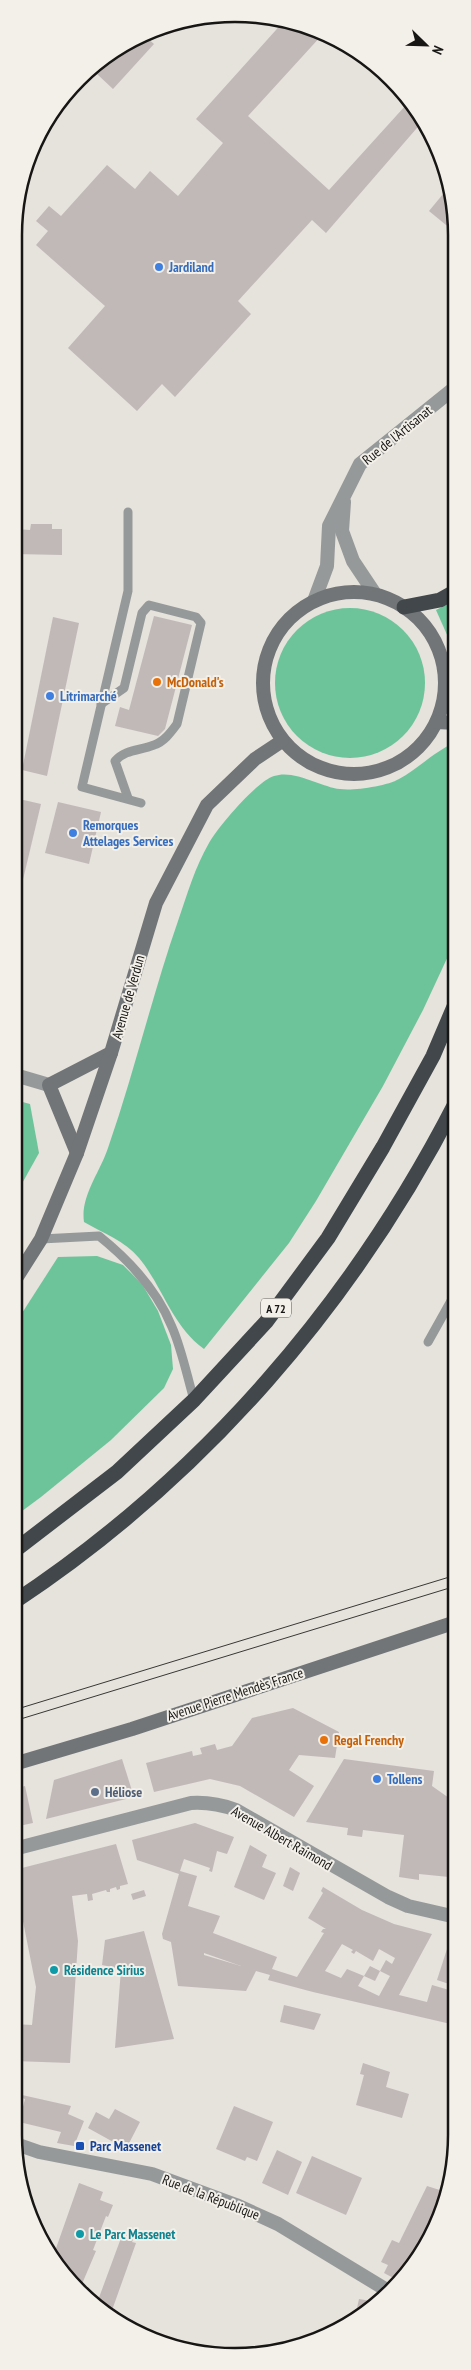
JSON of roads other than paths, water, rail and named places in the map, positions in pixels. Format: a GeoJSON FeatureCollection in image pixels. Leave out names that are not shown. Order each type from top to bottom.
{"type":"FeatureCollection","features":[{"type":"Feature","properties":{"kind":"highway"},"geometry":{"type":"LineString","coordinates":[[404,607],[440,600],[448,596]]}},
{"type":"Feature","properties":{"kind":"highway","name":"A 72"},"geometry":{"type":"LineString","coordinates":[[22,1546],[117,1472],[194,1400],[266,1322],[328,1238],[383,1147],[433,1056],[448,1021]]}},
{"type":"Feature","properties":{"kind":"highway"},"geometry":{"type":"LineString","coordinates":[[22,1597],[107,1535],[151,1498],[245,1408],[339,1295],[406,1192],[448,1116]]}},
{"type":"Feature","properties":{"kind":"main road"},"geometry":{"type":"LineString","coordinates":[[448,680],[441,656],[427,628],[404,607],[375,594],[354,592],[333,594],[314,601],[291,616],[274,638],[264,663],[262,691],[268,718],[282,741],[305,762],[334,774],[365,775],[394,766],[419,748],[437,722],[448,697]]}},
{"type":"Feature","properties":{"kind":"main road"},"geometry":{"type":"LineString","coordinates":[[437,722],[448,723]]}},
{"type":"Feature","properties":{"kind":"main road","name":"Avenue de Verdun"},"geometry":{"type":"LineString","coordinates":[[22,1269],[41,1239],[77,1153],[111,1053],[156,903],[207,805],[255,760],[282,741]]}},
{"type":"Feature","properties":{"kind":"main road"},"geometry":{"type":"LineString","coordinates":[[77,1153],[49,1085],[111,1053]]}},
{"type":"Feature","properties":{"kind":"main road","name":"Avenue Pierre Mendès France"},"geometry":{"type":"LineString","coordinates":[[22,1762],[132,1728],[448,1625]]}},
{"type":"Feature","properties":{"kind":"street","name":"Rue de l'Artisanat"},"geometry":{"type":"LineString","coordinates":[[314,601],[326,566],[329,526],[360,464],[448,393]]}},
{"type":"Feature","properties":{"kind":"street","name":"Rue de l'Artisanat"},"geometry":{"type":"LineString","coordinates":[[345,491],[342,532],[353,561],[375,594]]}},
{"type":"Feature","properties":{"kind":"street"},"geometry":{"type":"LineString","coordinates":[[22,1077],[49,1085]]}},
{"type":"Feature","properties":{"kind":"street","name":"Avenue Albert Raimond"},"geometry":{"type":"LineString","coordinates":[[22,1847],[191,1803],[214,1803],[236,1810],[388,1897],[408,1906],[448,1915]]}},
{"type":"Feature","properties":{"kind":"street","name":"Rue de la République"},"geometry":{"type":"LineString","coordinates":[[23,2146],[39,2152],[152,2174],[236,2205],[278,2224],[383,2288]]}},
{"type":"Feature","properties":{"kind":"lane"},"geometry":{"type":"LineString","coordinates":[[128,512],[128,591],[82,787],[116,798],[128,798],[141,803]]}},
{"type":"Feature","properties":{"kind":"lane"},"geometry":{"type":"LineString","coordinates":[[101,704],[124,688],[142,613],[149,605],[196,617],[201,623],[177,724],[167,737],[156,745],[122,753],[115,761],[128,798]]}},
{"type":"Feature","properties":{"kind":"lane"},"geometry":{"type":"LineString","coordinates":[[41,1239],[98,1236],[120,1252],[153,1291],[172,1327],[194,1400]]}},
{"type":"Feature","properties":{"kind":"lane"},"geometry":{"type":"LineString","coordinates":[[428,1342],[448,1306]]}},
{"type":"Feature","properties":{"kind":"tram line"},"geometry":{"type":"LineString","coordinates":[[22,1708],[448,1577]]}},
{"type":"Feature","properties":{"kind":"tram line"},"geometry":{"type":"LineString","coordinates":[[22,1719],[448,1588]]}},
{"type":"Feature","properties":{"kind":"place","name":"Jardiland"},"geometry":{"type":"Point","coordinates":[159,267]}},
{"type":"Feature","properties":{"kind":"place","name":"McDonald's"},"geometry":{"type":"Point","coordinates":[157,682]}},
{"type":"Feature","properties":{"kind":"place","name":"Litrimarché"},"geometry":{"type":"Point","coordinates":[50,696]}},
{"type":"Feature","properties":{"kind":"place","name":"Remorques Attelages Services"},"geometry":{"type":"Point","coordinates":[73,833]}},
{"type":"Feature","properties":{"kind":"place","name":"Regal Frenchy"},"geometry":{"type":"Point","coordinates":[324,1740]}},
{"type":"Feature","properties":{"kind":"place","name":"Tollens"},"geometry":{"type":"Point","coordinates":[377,1779]}},
{"type":"Feature","properties":{"kind":"place","name":"Héliose"},"geometry":{"type":"Point","coordinates":[95,1792]}},
{"type":"Feature","properties":{"kind":"place","name":"Résidence Sirius"},"geometry":{"type":"Point","coordinates":[54,1970]}},
{"type":"Feature","properties":{"kind":"place","name":"Parc Massenet"},"geometry":{"type":"Point","coordinates":[80,2146]}},
{"type":"Feature","properties":{"kind":"place","name":"Le Parc Massenet"},"geometry":{"type":"Point","coordinates":[80,2234]}}]}
